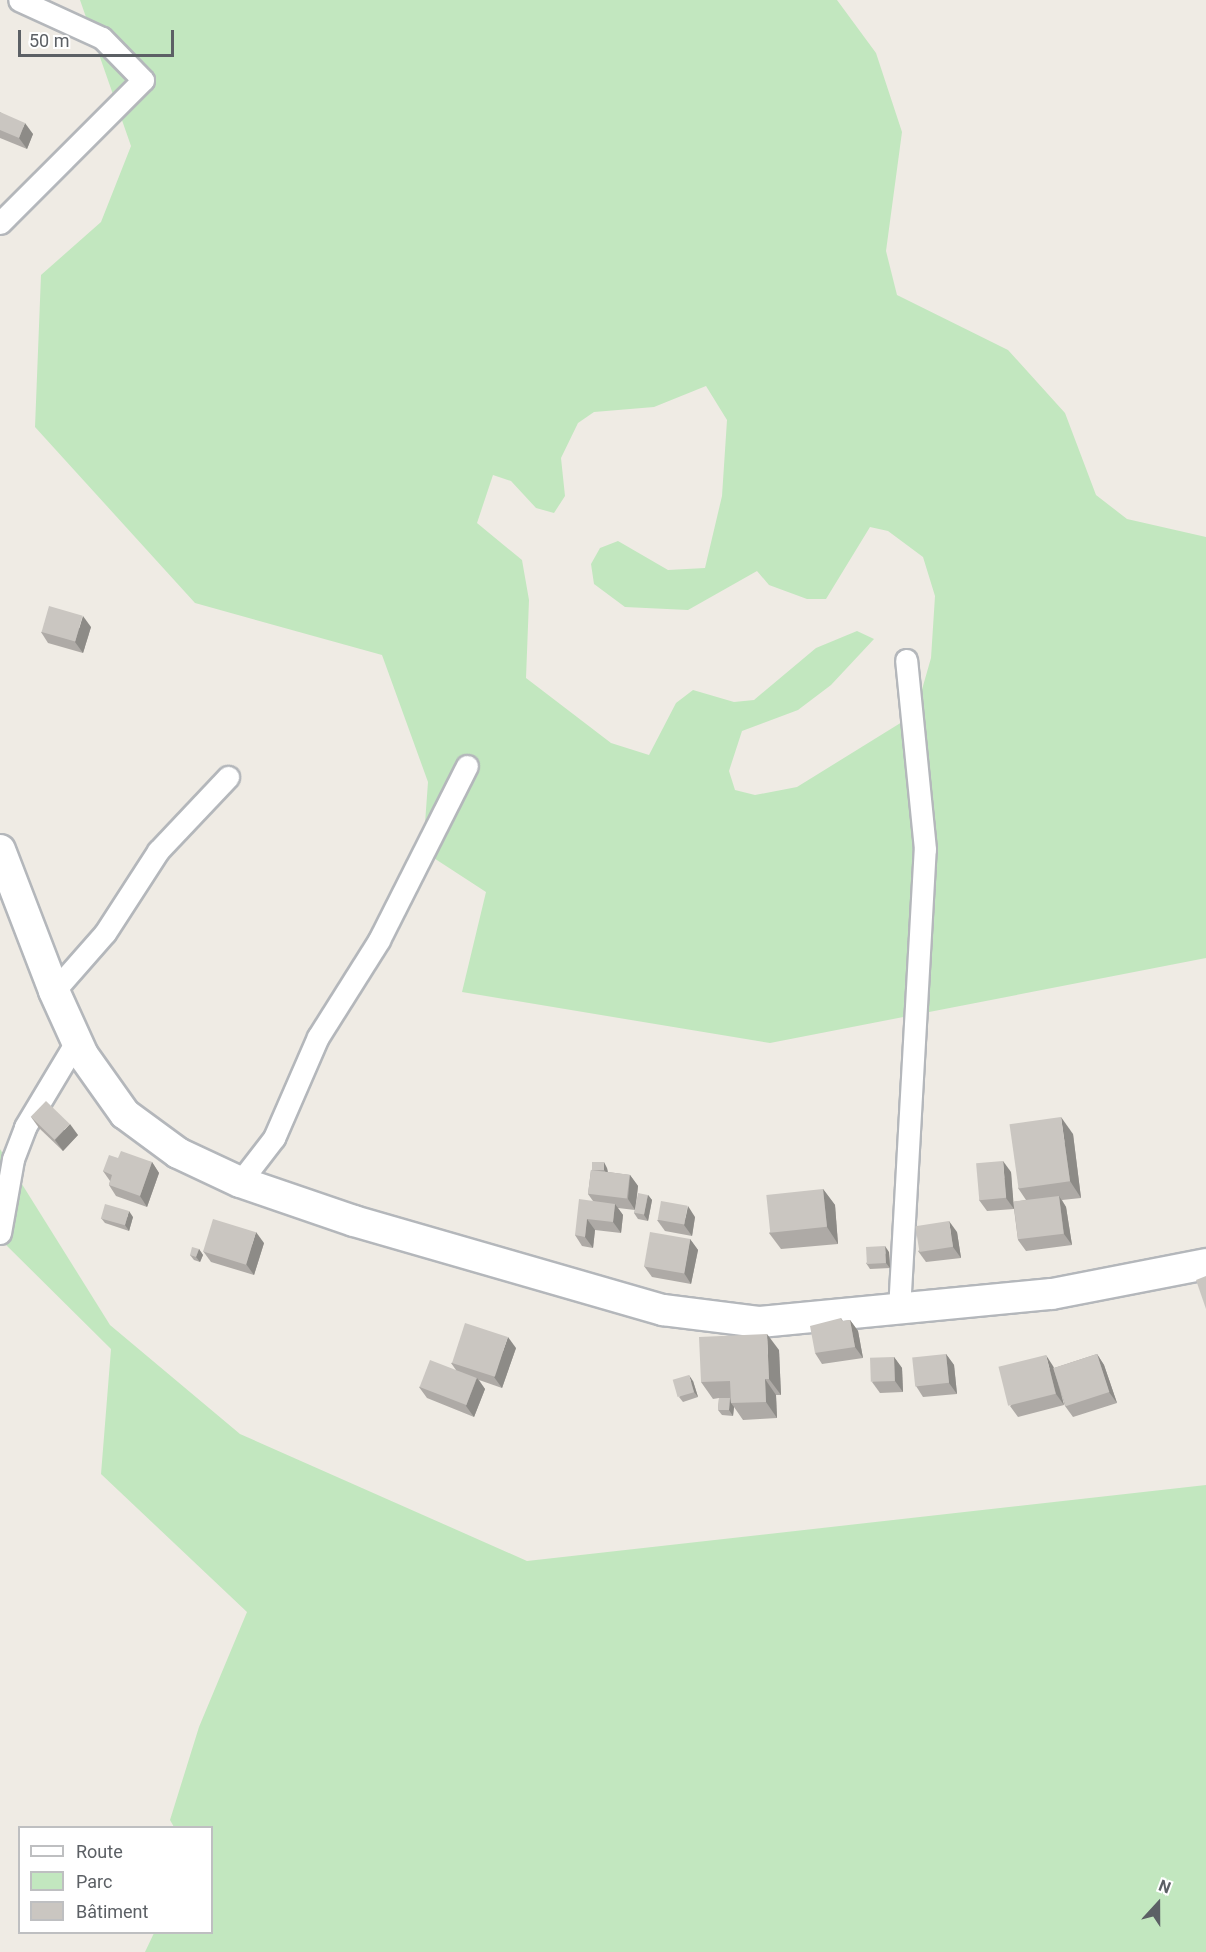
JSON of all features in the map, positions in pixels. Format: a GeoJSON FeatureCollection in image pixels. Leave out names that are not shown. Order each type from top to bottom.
{"type":"FeatureCollection","features":[{"type":"Feature","properties":{"kind":"street"},"geometry":{"type":"LineString","coordinates":[[0,224],[144,80],[102,38],[19,0]]}},
{"type":"Feature","properties":{"kind":"street"},"geometry":{"type":"LineString","coordinates":[[899,1310],[925,849],[906,660]]}},
{"type":"Feature","properties":{"kind":"street"},"geometry":{"type":"LineString","coordinates":[[240,1182],[274,1138],[318,1037],[379,940],[466,766]]}},
{"type":"Feature","properties":{"kind":"street"},"geometry":{"type":"LineString","coordinates":[[54,991],[105,933],[159,851],[228,777]]}},
{"type":"Feature","properties":{"kind":"street"},"geometry":{"type":"LineString","coordinates":[[0,850],[54,991],[77,1040],[125,1114],[178,1153],[240,1182],[354,1221],[663,1310],[760,1322],[1052,1294],[1206,1264]]}},
{"type":"Feature","properties":{"kind":"street"},"geometry":{"type":"LineString","coordinates":[[0,1233],[13,1159],[25,1127],[77,1040]]}},
{"type":"Feature","properties":{"kind":"green space"},"geometry":{"type":"Polygon","coordinates":[[[80,0],[837,0],[876,53],[902,132],[886,251],[897,295],[1008,350],[1065,413],[1096,495],[1127,519],[1206,537],[1206,958],[770,1043],[462,992],[486,892],[423,851],[428,782],[382,655],[195,603],[35,427],[41,275],[101,222],[131,146],[80,0]],[[706,386],[654,407],[594,412],[578,423],[561,458],[565,496],[554,513],[536,508],[511,481],[493,475],[477,523],[522,560],[529,600],[526,678],[611,743],[649,755],[676,703],[693,690],[734,702],[754,700],[816,648],[857,631],[874,639],[831,685],[798,710],[742,731],[729,771],[735,790],[755,795],[797,787],[915,714],[931,658],[935,596],[923,557],[888,531],[870,527],[826,599],[807,599],[769,585],[757,571],[688,610],[625,607],[594,584],[591,564],[600,548],[618,541],[668,570],[705,568],[722,496],[727,420],[706,386]]]}},
{"type":"Feature","properties":{"kind":"green space"},"geometry":{"type":"Polygon","coordinates":[[[0,1149],[110,1325],[240,1434],[527,1561],[1206,1485],[1206,1952],[145,1952],[154,1934],[213,1934],[213,1826],[173,1826],[170,1820],[199,1727],[247,1612],[101,1474],[111,1349],[0,1239],[0,1149]]]}},
{"type":"Feature","properties":{"kind":"building"},"geometry":{"type":"Polygon","coordinates":[[[0,112],[25,123],[19,138],[0,130],[0,112]]]}},
{"type":"Feature","properties":{"kind":"building"},"geometry":{"type":"Polygon","coordinates":[[[49,606],[83,616],[75,642],[42,632],[49,606]]]}},
{"type":"Feature","properties":{"kind":"building"},"geometry":{"type":"Polygon","coordinates":[[[46,1101],[70,1124],[54,1140],[31,1117],[46,1101]]]}},
{"type":"Feature","properties":{"kind":"building"},"geometry":{"type":"Polygon","coordinates":[[[1061,1117],[1070,1181],[1019,1189],[1010,1124],[1061,1117]]]}},
{"type":"Feature","properties":{"kind":"building"},"geometry":{"type":"Polygon","coordinates":[[[121,1151],[152,1162],[140,1196],[109,1185],[112,1175],[103,1171],[109,1155],[118,1158],[121,1151]]]}},
{"type":"Feature","properties":{"kind":"building"},"geometry":{"type":"Polygon","coordinates":[[[1003,1161],[1006,1198],[979,1200],[976,1163],[1003,1161]]]}},
{"type":"Feature","properties":{"kind":"building"},"geometry":{"type":"Polygon","coordinates":[[[592,1162],[604,1162],[604,1170],[592,1170],[592,1162]]]}},
{"type":"Feature","properties":{"kind":"building"},"geometry":{"type":"Polygon","coordinates":[[[591,1170],[630,1175],[627,1199],[588,1194],[591,1170]]]}},
{"type":"Feature","properties":{"kind":"building"},"geometry":{"type":"Polygon","coordinates":[[[823,1189],[827,1227],[770,1233],[766,1195],[823,1189]]]}},
{"type":"Feature","properties":{"kind":"building"},"geometry":{"type":"Polygon","coordinates":[[[638,1193],[648,1195],[644,1215],[634,1213],[638,1193]]]}},
{"type":"Feature","properties":{"kind":"building"},"geometry":{"type":"Polygon","coordinates":[[[1059,1196],[1064,1234],[1018,1239],[1013,1202],[1059,1196]]]}},
{"type":"Feature","properties":{"kind":"building"},"geometry":{"type":"Polygon","coordinates":[[[579,1199],[615,1204],[613,1222],[587,1219],[585,1237],[575,1235],[579,1199]]]}},
{"type":"Feature","properties":{"kind":"building"},"geometry":{"type":"Polygon","coordinates":[[[661,1201],[688,1206],[684,1224],[658,1220],[661,1201]]]}},
{"type":"Feature","properties":{"kind":"building"},"geometry":{"type":"Polygon","coordinates":[[[105,1204],[129,1211],[125,1225],[101,1218],[105,1204]]]}},
{"type":"Feature","properties":{"kind":"building"},"geometry":{"type":"Polygon","coordinates":[[[213,1219],[256,1232],[246,1265],[203,1252],[213,1219]]]}},
{"type":"Feature","properties":{"kind":"building"},"geometry":{"type":"Polygon","coordinates":[[[949,1221],[953,1247],[919,1252],[915,1226],[949,1221]]]}},
{"type":"Feature","properties":{"kind":"building"},"geometry":{"type":"Polygon","coordinates":[[[650,1232],[690,1239],[684,1274],[644,1266],[650,1232]]]}},
{"type":"Feature","properties":{"kind":"building"},"geometry":{"type":"Polygon","coordinates":[[[885,1246],[886,1263],[867,1264],[866,1247],[885,1246]]]}},
{"type":"Feature","properties":{"kind":"building"},"geometry":{"type":"Polygon","coordinates":[[[192,1247],[199,1249],[196,1257],[190,1255],[192,1247]]]}},
{"type":"Feature","properties":{"kind":"building"},"geometry":{"type":"Polygon","coordinates":[[[1206,1276],[1206,1309],[1196,1280],[1206,1276]]]}},
{"type":"Feature","properties":{"kind":"building"},"geometry":{"type":"Polygon","coordinates":[[[841,1318],[842,1321],[850,1320],[855,1347],[815,1353],[810,1326],[841,1318]]]}},
{"type":"Feature","properties":{"kind":"building"},"geometry":{"type":"Polygon","coordinates":[[[465,1323],[508,1337],[495,1377],[452,1363],[465,1323]]]}},
{"type":"Feature","properties":{"kind":"building"},"geometry":{"type":"Polygon","coordinates":[[[767,1334],[769,1379],[765,1379],[766,1402],[731,1403],[730,1381],[701,1382],[699,1337],[767,1334]]]}},
{"type":"Feature","properties":{"kind":"building"},"geometry":{"type":"Polygon","coordinates":[[[946,1354],[949,1383],[915,1386],[912,1358],[946,1354]]]}},
{"type":"Feature","properties":{"kind":"building"},"geometry":{"type":"Polygon","coordinates":[[[1097,1354],[1109,1392],[1066,1406],[1053,1368],[1097,1354]]]}},
{"type":"Feature","properties":{"kind":"building"},"geometry":{"type":"Polygon","coordinates":[[[1046,1355],[1056,1394],[1008,1406],[998,1367],[1046,1355]]]}},
{"type":"Feature","properties":{"kind":"building"},"geometry":{"type":"Polygon","coordinates":[[[894,1357],[895,1381],[871,1382],[870,1358],[894,1357]]]}},
{"type":"Feature","properties":{"kind":"building"},"geometry":{"type":"Polygon","coordinates":[[[430,1360],[477,1378],[466,1405],[420,1387],[430,1360]]]}},
{"type":"Feature","properties":{"kind":"building"},"geometry":{"type":"Polygon","coordinates":[[[689,1375],[694,1392],[678,1397],[673,1380],[689,1375]]]}},
{"type":"Feature","properties":{"kind":"building"},"geometry":{"type":"Polygon","coordinates":[[[719,1398],[730,1398],[729,1410],[718,1410],[719,1398]]]}}]}
